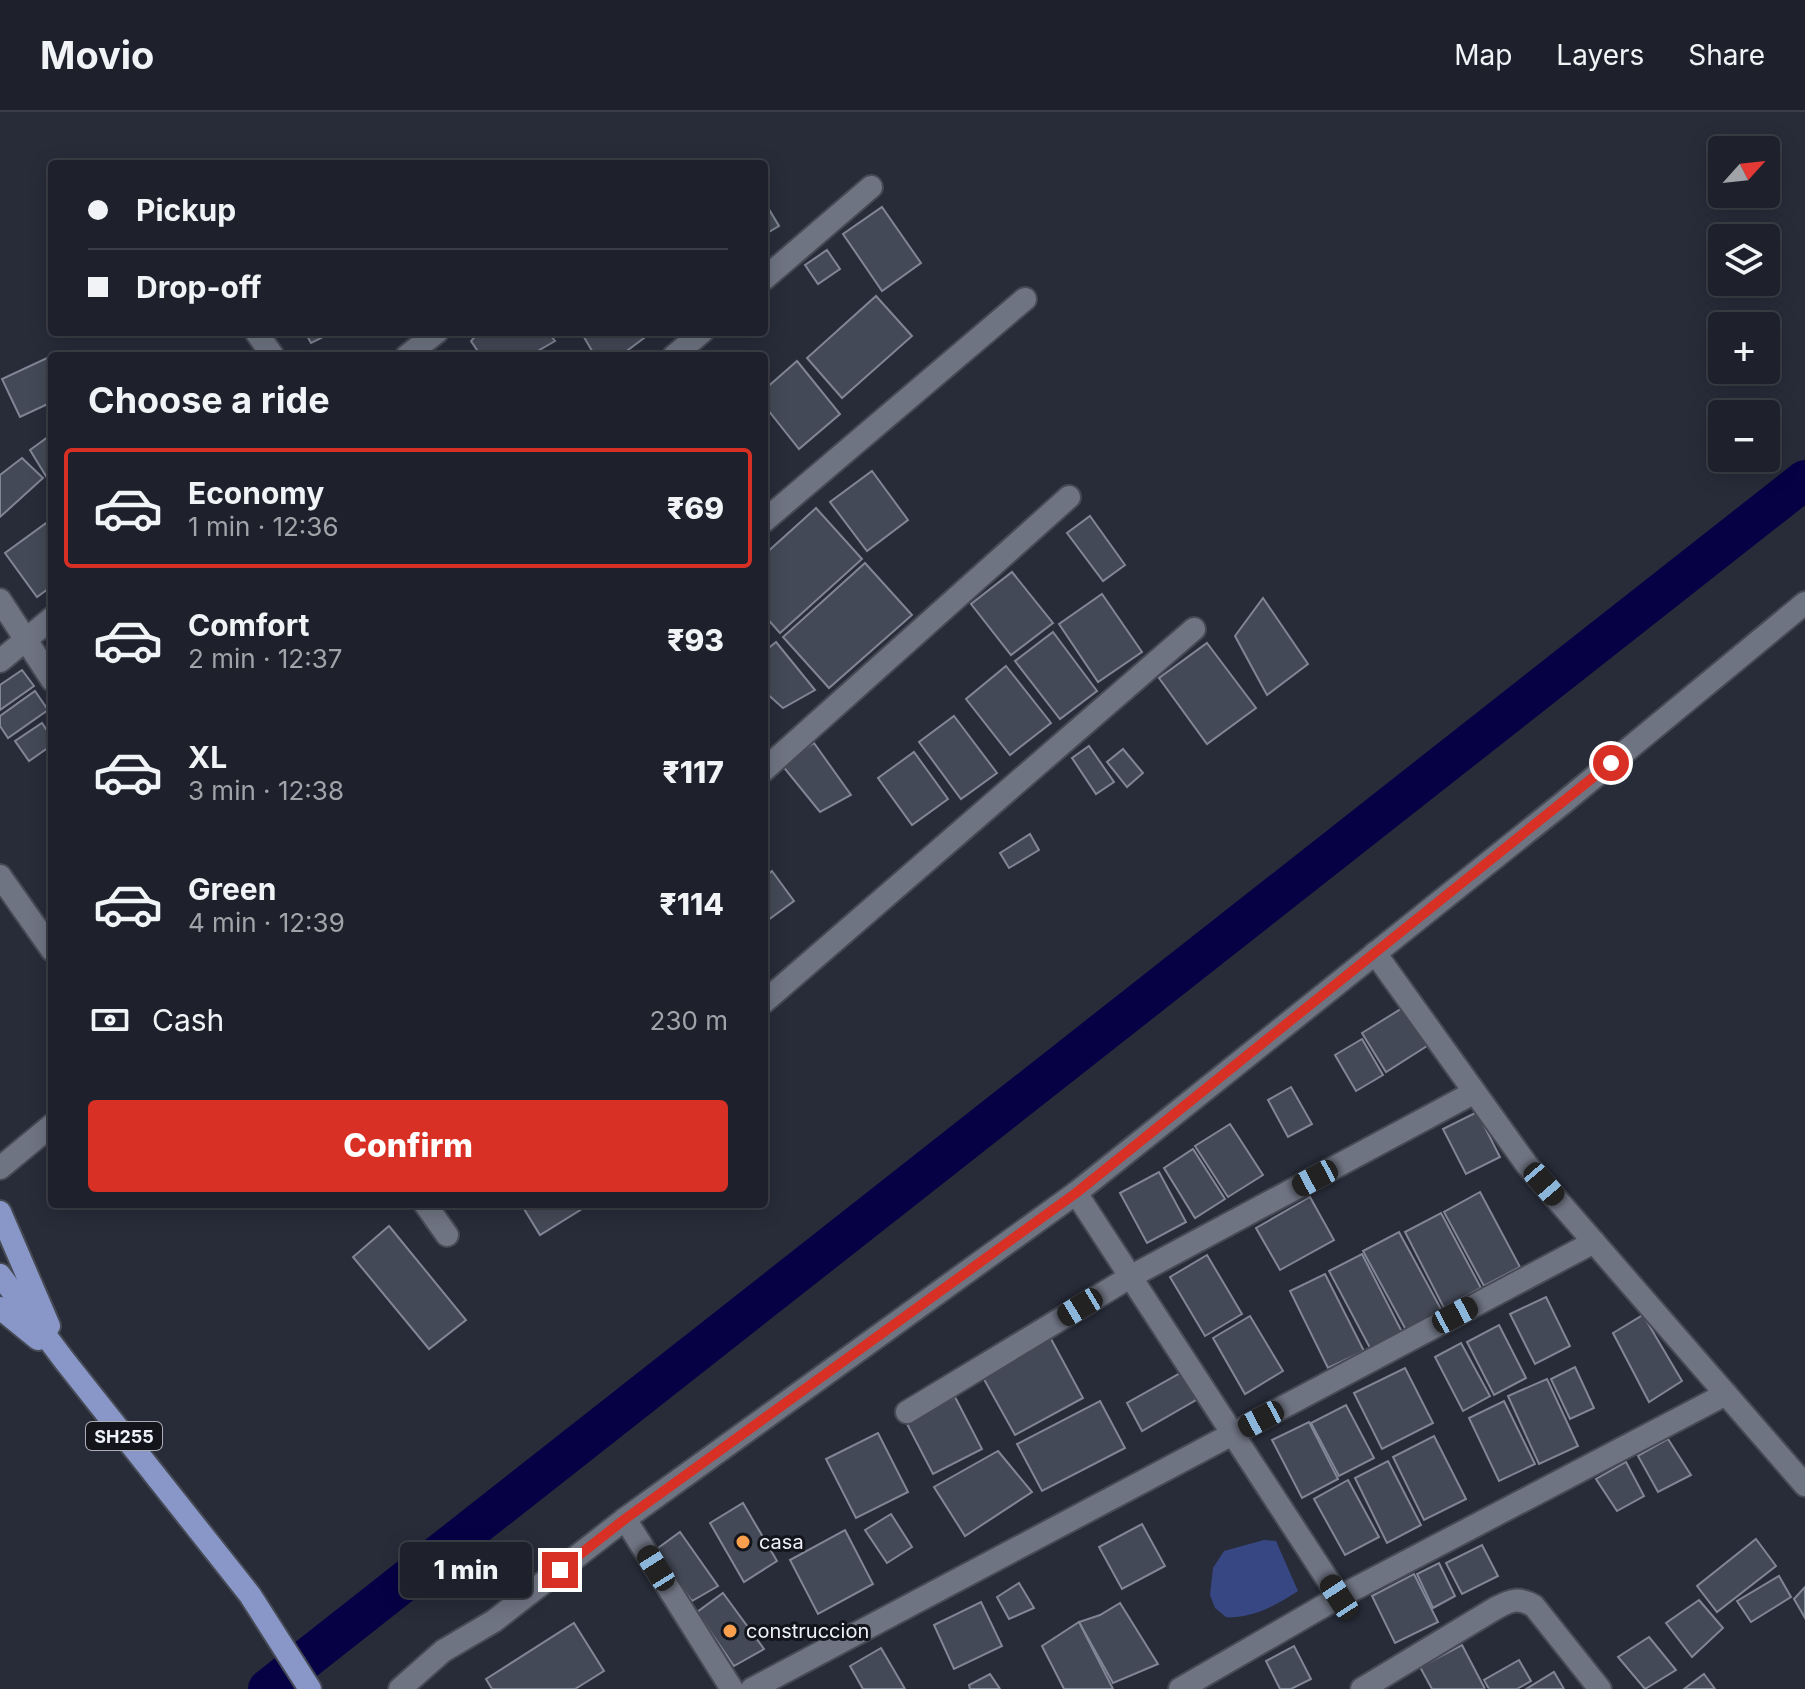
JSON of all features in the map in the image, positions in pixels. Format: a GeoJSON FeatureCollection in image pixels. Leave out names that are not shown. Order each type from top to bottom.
{"type":"FeatureCollection","features":[{"type":"Feature","properties":{"kind":"main road"},"geometry":{"type":"LineString","coordinates":[[0,1212],[64,1360]]}},
{"type":"Feature","properties":{"kind":"main road","name":"SH255"},"geometry":{"type":"LineString","coordinates":[[0,1275],[250,1595],[310,1689]]}},
{"type":"Feature","properties":{"kind":"main road"},"geometry":{"type":"LineString","coordinates":[[0,1308],[64,1360]]}},
{"type":"Feature","properties":{"kind":"street"},"geometry":{"type":"LineString","coordinates":[[768,276],[871,187]]}},
{"type":"Feature","properties":{"kind":"street"},"geometry":{"type":"LineString","coordinates":[[768,518],[1025,299]]}},
{"type":"Feature","properties":{"kind":"street"},"geometry":{"type":"LineString","coordinates":[[412,352],[432,336]]}},
{"type":"Feature","properties":{"kind":"street"},"geometry":{"type":"LineString","coordinates":[[679,352],[697,336]]}},
{"type":"Feature","properties":{"kind":"street"},"geometry":{"type":"LineString","coordinates":[[768,766],[1069,497]]}},
{"type":"Feature","properties":{"kind":"street"},"geometry":{"type":"LineString","coordinates":[[0,600],[48,674]]}},
{"type":"Feature","properties":{"kind":"street"},"geometry":{"type":"LineString","coordinates":[[400,1689],[443,1651],[494,1621],[625,1519],[1076,1193],[1805,603]]}},
{"type":"Feature","properties":{"kind":"street"},"geometry":{"type":"LineString","coordinates":[[0,661],[48,622]]}},
{"type":"Feature","properties":{"kind":"street"},"geometry":{"type":"LineString","coordinates":[[768,999],[1194,629]]}},
{"type":"Feature","properties":{"kind":"street"},"geometry":{"type":"LineString","coordinates":[[0,876],[48,944]]}},
{"type":"Feature","properties":{"kind":"street"},"geometry":{"type":"LineString","coordinates":[[1375,953],[1527,1165],[1805,1485]]}},
{"type":"Feature","properties":{"kind":"street"},"geometry":{"type":"LineString","coordinates":[[907,1412],[1130,1277],[1473,1093]]}},
{"type":"Feature","properties":{"kind":"street"},"geometry":{"type":"LineString","coordinates":[[0,1168],[48,1128]]}},
{"type":"Feature","properties":{"kind":"street"},"geometry":{"type":"LineString","coordinates":[[1076,1193],[1339,1597]]}},
{"type":"Feature","properties":{"kind":"street"},"geometry":{"type":"LineString","coordinates":[[428,1208],[447,1235]]}},
{"type":"Feature","properties":{"kind":"street"},"geometry":{"type":"LineString","coordinates":[[752,1689],[1594,1242]]}},
{"type":"Feature","properties":{"kind":"street"},"geometry":{"type":"LineString","coordinates":[[1180,1689],[1339,1597],[1726,1394]]}},
{"type":"Feature","properties":{"kind":"street"},"geometry":{"type":"LineString","coordinates":[[625,1519],[732,1689]]}},
{"type":"Feature","properties":{"kind":"street"},"geometry":{"type":"LineString","coordinates":[[1362,1689],[1509,1600],[1522,1599],[1534,1606],[1600,1689]]}},
{"type":"Feature","properties":{"kind":"shaded area"},"geometry":{"type":"Polygon","coordinates":[[[1264,1540],[1276,1541],[1298,1591],[1255,1613],[1226,1617],[1215,1608],[1210,1595],[1213,1568],[1224,1551],[1264,1540]]]}},
{"type":"Feature","properties":{"kind":"building"},"geometry":{"type":"Polygon","coordinates":[[[882,207],[921,263],[882,291],[843,234],[882,207]]]}},
{"type":"Feature","properties":{"kind":"building"},"geometry":{"type":"Polygon","coordinates":[[[768,208],[779,226],[768,233],[768,208]]]}},
{"type":"Feature","properties":{"kind":"building"},"geometry":{"type":"Polygon","coordinates":[[[827,250],[840,269],[818,284],[805,265],[827,250]]]}},
{"type":"Feature","properties":{"kind":"building"},"geometry":{"type":"Polygon","coordinates":[[[876,296],[912,336],[842,398],[807,358],[876,296]]]}},
{"type":"Feature","properties":{"kind":"building"},"geometry":{"type":"Polygon","coordinates":[[[307,336],[325,336],[311,343],[307,336]]]}},
{"type":"Feature","properties":{"kind":"building"},"geometry":{"type":"Polygon","coordinates":[[[475,336],[551,336],[555,341],[536,352],[478,352],[471,341],[475,336]]]}},
{"type":"Feature","properties":{"kind":"building"},"geometry":{"type":"Polygon","coordinates":[[[583,336],[644,338],[625,352],[593,352],[583,336]]]}},
{"type":"Feature","properties":{"kind":"building"},"geometry":{"type":"Polygon","coordinates":[[[47,358],[48,404],[20,417],[2,379],[47,358]]]}},
{"type":"Feature","properties":{"kind":"building"},"geometry":{"type":"Polygon","coordinates":[[[797,361],[840,414],[799,449],[768,410],[768,386],[797,361]]]}},
{"type":"Feature","properties":{"kind":"building"},"geometry":{"type":"Polygon","coordinates":[[[48,437],[48,479],[30,450],[48,437]]]}},
{"type":"Feature","properties":{"kind":"building"},"geometry":{"type":"Polygon","coordinates":[[[22,458],[43,478],[0,517],[0,475],[22,458]]]}},
{"type":"Feature","properties":{"kind":"building"},"geometry":{"type":"Polygon","coordinates":[[[872,471],[908,520],[867,551],[830,502],[872,471]]]}},
{"type":"Feature","properties":{"kind":"building"},"geometry":{"type":"Polygon","coordinates":[[[816,508],[862,559],[780,633],[768,620],[768,551],[816,508]]]}},
{"type":"Feature","properties":{"kind":"building"},"geometry":{"type":"Polygon","coordinates":[[[1090,516],[1125,565],[1103,581],[1067,533],[1090,516]]]}},
{"type":"Feature","properties":{"kind":"building"},"geometry":{"type":"Polygon","coordinates":[[[48,522],[48,589],[37,597],[5,553],[48,522]]]}},
{"type":"Feature","properties":{"kind":"building"},"geometry":{"type":"Polygon","coordinates":[[[865,563],[912,615],[829,688],[783,637],[865,563]]]}},
{"type":"Feature","properties":{"kind":"building"},"geometry":{"type":"Polygon","coordinates":[[[1012,572],[1053,623],[1011,655],[971,604],[1012,572]]]}},
{"type":"Feature","properties":{"kind":"building"},"geometry":{"type":"Polygon","coordinates":[[[1102,594],[1142,652],[1098,682],[1059,624],[1102,594]]]}},
{"type":"Feature","properties":{"kind":"building"},"geometry":{"type":"Polygon","coordinates":[[[1263,598],[1308,664],[1267,695],[1235,636],[1263,598]]]}},
{"type":"Feature","properties":{"kind":"building"},"geometry":{"type":"Polygon","coordinates":[[[1053,632],[1097,691],[1060,719],[1015,661],[1053,632]]]}},
{"type":"Feature","properties":{"kind":"building"},"geometry":{"type":"Polygon","coordinates":[[[776,642],[815,690],[783,708],[768,695],[768,649],[776,642]]]}},
{"type":"Feature","properties":{"kind":"building"},"geometry":{"type":"Polygon","coordinates":[[[1207,643],[1256,708],[1207,744],[1159,678],[1207,643]]]}},
{"type":"Feature","properties":{"kind":"building"},"geometry":{"type":"Polygon","coordinates":[[[1006,666],[1051,723],[1010,755],[966,699],[1006,666]]]}},
{"type":"Feature","properties":{"kind":"building"},"geometry":{"type":"Polygon","coordinates":[[[22,670],[34,686],[0,710],[0,685],[22,670]]]}},
{"type":"Feature","properties":{"kind":"building"},"geometry":{"type":"Polygon","coordinates":[[[35,691],[48,710],[8,738],[0,726],[0,716],[35,691]]]}},
{"type":"Feature","properties":{"kind":"building"},"geometry":{"type":"Polygon","coordinates":[[[954,716],[997,773],[961,799],[919,742],[954,716]]]}},
{"type":"Feature","properties":{"kind":"building"},"geometry":{"type":"Polygon","coordinates":[[[42,723],[48,732],[48,748],[29,761],[15,741],[42,723]]]}},
{"type":"Feature","properties":{"kind":"building"},"geometry":{"type":"Polygon","coordinates":[[[814,743],[851,795],[820,812],[781,764],[814,743]]]}},
{"type":"Feature","properties":{"kind":"building"},"geometry":{"type":"Polygon","coordinates":[[[1089,746],[1114,782],[1096,794],[1072,758],[1089,746]]]}},
{"type":"Feature","properties":{"kind":"building"},"geometry":{"type":"Polygon","coordinates":[[[1123,749],[1143,773],[1127,787],[1107,762],[1123,749]]]}},
{"type":"Feature","properties":{"kind":"building"},"geometry":{"type":"Polygon","coordinates":[[[914,752],[948,799],[912,825],[878,778],[914,752]]]}},
{"type":"Feature","properties":{"kind":"building"},"geometry":{"type":"Polygon","coordinates":[[[1030,834],[1039,850],[1009,868],[1000,853],[1030,834]]]}},
{"type":"Feature","properties":{"kind":"building"},"geometry":{"type":"Polygon","coordinates":[[[772,871],[794,901],[768,920],[768,874],[772,871]]]}},
{"type":"Feature","properties":{"kind":"building"},"geometry":{"type":"Polygon","coordinates":[[[1404,1007],[1427,1046],[1386,1072],[1362,1033],[1404,1007]]]}},
{"type":"Feature","properties":{"kind":"building"},"geometry":{"type":"Polygon","coordinates":[[[1362,1039],[1383,1075],[1356,1091],[1335,1055],[1362,1039]]]}},
{"type":"Feature","properties":{"kind":"building"},"geometry":{"type":"Polygon","coordinates":[[[1291,1087],[1312,1124],[1288,1137],[1268,1100],[1291,1087]]]}},
{"type":"Feature","properties":{"kind":"building"},"geometry":{"type":"Polygon","coordinates":[[[1477,1112],[1500,1157],[1466,1174],[1443,1129],[1477,1112]]]}},
{"type":"Feature","properties":{"kind":"building"},"geometry":{"type":"Polygon","coordinates":[[[1230,1124],[1263,1175],[1228,1197],[1195,1146],[1230,1124]]]}},
{"type":"Feature","properties":{"kind":"building"},"geometry":{"type":"Polygon","coordinates":[[[1193,1149],[1225,1199],[1195,1218],[1164,1168],[1193,1149]]]}},
{"type":"Feature","properties":{"kind":"building"},"geometry":{"type":"Polygon","coordinates":[[[1159,1172],[1186,1222],[1147,1243],[1120,1193],[1159,1172]]]}},
{"type":"Feature","properties":{"kind":"building"},"geometry":{"type":"Polygon","coordinates":[[[1480,1192],[1520,1267],[1484,1286],[1444,1212],[1480,1192]]]}},
{"type":"Feature","properties":{"kind":"building"},"geometry":{"type":"Polygon","coordinates":[[[1310,1197],[1334,1240],[1280,1270],[1256,1228],[1310,1197]]]}},
{"type":"Feature","properties":{"kind":"building"},"geometry":{"type":"Polygon","coordinates":[[[523,1208],[584,1208],[540,1235],[523,1208]]]}},
{"type":"Feature","properties":{"kind":"building"},"geometry":{"type":"Polygon","coordinates":[[[1441,1213],[1481,1288],[1444,1308],[1405,1232],[1441,1213]]]}},
{"type":"Feature","properties":{"kind":"building"},"geometry":{"type":"Polygon","coordinates":[[[389,1226],[466,1320],[429,1349],[353,1257],[389,1226]]]}},
{"type":"Feature","properties":{"kind":"building"},"geometry":{"type":"Polygon","coordinates":[[[1399,1232],[1442,1311],[1406,1330],[1363,1251],[1399,1232]]]}},
{"type":"Feature","properties":{"kind":"building"},"geometry":{"type":"Polygon","coordinates":[[[1362,1254],[1402,1332],[1370,1348],[1329,1271],[1362,1254]]]}},
{"type":"Feature","properties":{"kind":"building"},"geometry":{"type":"Polygon","coordinates":[[[1207,1255],[1242,1314],[1205,1336],[1170,1277],[1207,1255]]]}},
{"type":"Feature","properties":{"kind":"building"},"geometry":{"type":"Polygon","coordinates":[[[1325,1274],[1364,1351],[1328,1368],[1290,1291],[1325,1274]]]}},
{"type":"Feature","properties":{"kind":"building"},"geometry":{"type":"Polygon","coordinates":[[[1546,1297],[1570,1346],[1535,1364],[1510,1314],[1546,1297]]]}},
{"type":"Feature","properties":{"kind":"building"},"geometry":{"type":"Polygon","coordinates":[[[1643,1315],[1682,1381],[1649,1402],[1613,1333],[1643,1315]]]}},
{"type":"Feature","properties":{"kind":"building"},"geometry":{"type":"Polygon","coordinates":[[[1250,1316],[1283,1371],[1245,1394],[1213,1338],[1250,1316]]]}},
{"type":"Feature","properties":{"kind":"building"},"geometry":{"type":"Polygon","coordinates":[[[1499,1325],[1526,1378],[1494,1395],[1467,1342],[1499,1325]]]}},
{"type":"Feature","properties":{"kind":"building"},"geometry":{"type":"Polygon","coordinates":[[[1050,1337],[1083,1398],[1015,1435],[981,1374],[1050,1337]]]}},
{"type":"Feature","properties":{"kind":"building"},"geometry":{"type":"Polygon","coordinates":[[[1461,1343],[1490,1396],[1463,1411],[1435,1357],[1461,1343]]]}},
{"type":"Feature","properties":{"kind":"building"},"geometry":{"type":"Polygon","coordinates":[[[1575,1367],[1594,1408],[1570,1419],[1551,1379],[1575,1367]]]}},
{"type":"Feature","properties":{"kind":"building"},"geometry":{"type":"Polygon","coordinates":[[[1405,1368],[1433,1423],[1382,1449],[1354,1393],[1405,1368]]]}},
{"type":"Feature","properties":{"kind":"building"},"geometry":{"type":"Polygon","coordinates":[[[1184,1371],[1196,1400],[1142,1431],[1127,1403],[1184,1371]]]}},
{"type":"Feature","properties":{"kind":"building"},"geometry":{"type":"Polygon","coordinates":[[[1547,1379],[1578,1446],[1539,1464],[1508,1396],[1547,1379]]]}},
{"type":"Feature","properties":{"kind":"building"},"geometry":{"type":"Polygon","coordinates":[[[955,1397],[982,1449],[933,1474],[906,1422],[955,1397]]]}},
{"type":"Feature","properties":{"kind":"building"},"geometry":{"type":"Polygon","coordinates":[[[1100,1401],[1125,1448],[1042,1491],[1017,1444],[1100,1401]]]}},
{"type":"Feature","properties":{"kind":"building"},"geometry":{"type":"Polygon","coordinates":[[[1504,1401],[1535,1464],[1499,1481],[1469,1418],[1504,1401]]]}},
{"type":"Feature","properties":{"kind":"building"},"geometry":{"type":"Polygon","coordinates":[[[1346,1405],[1374,1458],[1339,1476],[1311,1423],[1346,1405]]]}},
{"type":"Feature","properties":{"kind":"building"},"geometry":{"type":"Polygon","coordinates":[[[1309,1422],[1338,1479],[1302,1498],[1272,1440],[1309,1422]]]}},
{"type":"Feature","properties":{"kind":"building"},"geometry":{"type":"Polygon","coordinates":[[[878,1433],[908,1492],[856,1518],[826,1459],[878,1433]]]}},
{"type":"Feature","properties":{"kind":"building"},"geometry":{"type":"Polygon","coordinates":[[[1434,1436],[1466,1499],[1424,1520],[1393,1457],[1434,1436]]]}},
{"type":"Feature","properties":{"kind":"building"},"geometry":{"type":"Polygon","coordinates":[[[1668,1439],[1691,1475],[1658,1492],[1638,1456],[1668,1439]]]}},
{"type":"Feature","properties":{"kind":"building"},"geometry":{"type":"Polygon","coordinates":[[[998,1451],[1032,1492],[965,1536],[934,1487],[998,1451]]]}},
{"type":"Feature","properties":{"kind":"building"},"geometry":{"type":"Polygon","coordinates":[[[1388,1461],[1421,1525],[1387,1543],[1355,1478],[1388,1461]]]}},
{"type":"Feature","properties":{"kind":"building"},"geometry":{"type":"Polygon","coordinates":[[[1626,1462],[1644,1496],[1617,1511],[1596,1479],[1626,1462]]]}},
{"type":"Feature","properties":{"kind":"building"},"geometry":{"type":"Polygon","coordinates":[[[1348,1480],[1379,1537],[1345,1555],[1314,1499],[1348,1480]]]}},
{"type":"Feature","properties":{"kind":"building","name":"casa"},"geometry":{"type":"Polygon","coordinates":[[[743,1503],[777,1561],[744,1582],[710,1523],[743,1503]]]}},
{"type":"Feature","properties":{"kind":"building"},"geometry":{"type":"Polygon","coordinates":[[[891,1514],[912,1547],[887,1563],[865,1530],[891,1514]]]}},
{"type":"Feature","properties":{"kind":"building"},"geometry":{"type":"Polygon","coordinates":[[[1142,1524],[1165,1566],[1122,1589],[1099,1547],[1142,1524]]]}},
{"type":"Feature","properties":{"kind":"building"},"geometry":{"type":"Polygon","coordinates":[[[845,1530],[873,1584],[818,1614],[790,1560],[845,1530]]]}},
{"type":"Feature","properties":{"kind":"building"},"geometry":{"type":"Polygon","coordinates":[[[680,1532],[718,1586],[692,1601],[654,1551],[680,1532]]]}},
{"type":"Feature","properties":{"kind":"building"},"geometry":{"type":"Polygon","coordinates":[[[1756,1539],[1776,1566],[1717,1612],[1697,1586],[1756,1539]]]}},
{"type":"Feature","properties":{"kind":"building"},"geometry":{"type":"Polygon","coordinates":[[[1482,1545],[1498,1576],[1462,1594],[1446,1563],[1482,1545]]]}},
{"type":"Feature","properties":{"kind":"building"},"geometry":{"type":"Polygon","coordinates":[[[1439,1563],[1455,1596],[1433,1608],[1417,1574],[1439,1563]]]}},
{"type":"Feature","properties":{"kind":"building"},"geometry":{"type":"Polygon","coordinates":[[[1414,1574],[1438,1622],[1395,1643],[1372,1596],[1414,1574]]]}},
{"type":"Feature","properties":{"kind":"building"},"geometry":{"type":"Polygon","coordinates":[[[1779,1576],[1791,1597],[1751,1622],[1737,1601],[1779,1576]]]}},
{"type":"Feature","properties":{"kind":"building"},"geometry":{"type":"Polygon","coordinates":[[[1019,1583],[1034,1608],[1009,1619],[997,1597],[1019,1583]]]}},
{"type":"Feature","properties":{"kind":"building"},"geometry":{"type":"Polygon","coordinates":[[[1805,1587],[1805,1618],[1794,1599],[1805,1587]]]}},
{"type":"Feature","properties":{"kind":"building","name":"construccion"},"geometry":{"type":"Polygon","coordinates":[[[723,1593],[764,1649],[734,1666],[697,1612],[723,1593]]]}},
{"type":"Feature","properties":{"kind":"building"},"geometry":{"type":"Polygon","coordinates":[[[1699,1600],[1723,1628],[1692,1657],[1666,1623],[1699,1600]]]}},
{"type":"Feature","properties":{"kind":"building"},"geometry":{"type":"Polygon","coordinates":[[[981,1602],[1002,1646],[954,1669],[934,1625],[981,1602]]]}},
{"type":"Feature","properties":{"kind":"building"},"geometry":{"type":"Polygon","coordinates":[[[1120,1603],[1158,1664],[1113,1683],[1079,1622],[1100,1615],[1120,1603]]]}},
{"type":"Feature","properties":{"kind":"building"},"geometry":{"type":"Polygon","coordinates":[[[1079,1622],[1113,1689],[1064,1689],[1042,1646],[1079,1622]]]}},
{"type":"Feature","properties":{"kind":"building"},"geometry":{"type":"Polygon","coordinates":[[[574,1623],[604,1671],[575,1689],[492,1689],[486,1679],[574,1623]]]}},
{"type":"Feature","properties":{"kind":"building"},"geometry":{"type":"Polygon","coordinates":[[[1649,1637],[1676,1670],[1645,1689],[1618,1657],[1649,1637]]]}},
{"type":"Feature","properties":{"kind":"building"},"geometry":{"type":"Polygon","coordinates":[[[1462,1645],[1485,1689],[1432,1689],[1420,1667],[1462,1645]]]}},
{"type":"Feature","properties":{"kind":"building"},"geometry":{"type":"Polygon","coordinates":[[[1294,1646],[1311,1679],[1291,1689],[1280,1689],[1266,1661],[1294,1646]]]}},
{"type":"Feature","properties":{"kind":"building"},"geometry":{"type":"Polygon","coordinates":[[[881,1648],[905,1689],[863,1689],[850,1666],[881,1648]]]}},
{"type":"Feature","properties":{"kind":"building"},"geometry":{"type":"Polygon","coordinates":[[[1519,1660],[1531,1681],[1517,1689],[1489,1689],[1484,1680],[1519,1660]]]}},
{"type":"Feature","properties":{"kind":"building"},"geometry":{"type":"Polygon","coordinates":[[[1554,1672],[1564,1689],[1526,1689],[1554,1672]]]}},
{"type":"Feature","properties":{"kind":"building"},"geometry":{"type":"Polygon","coordinates":[[[990,1674],[1000,1689],[970,1689],[969,1685],[990,1674]]]}},
{"type":"Feature","properties":{"kind":"building"},"geometry":{"type":"Polygon","coordinates":[[[1704,1674],[1715,1689],[1684,1689],[1704,1674]]]}},
{"type":"Feature","properties":{"kind":"waterway"},"geometry":{"type":"LineString","coordinates":[[268,1689],[1805,480]]}},
{"type":"Feature","properties":{"kind":"place","name":"casa"},"geometry":{"type":"Point","coordinates":[743,1542]}},
{"type":"Feature","properties":{"kind":"place","name":"construccion"},"geometry":{"type":"Point","coordinates":[730,1631]}},
{"type":"Feature","properties":{"kind":"route"},"geometry":{"type":"LineString","coordinates":[[560,1570],[625,1519],[1076,1193],[1611,763]]}}]}
